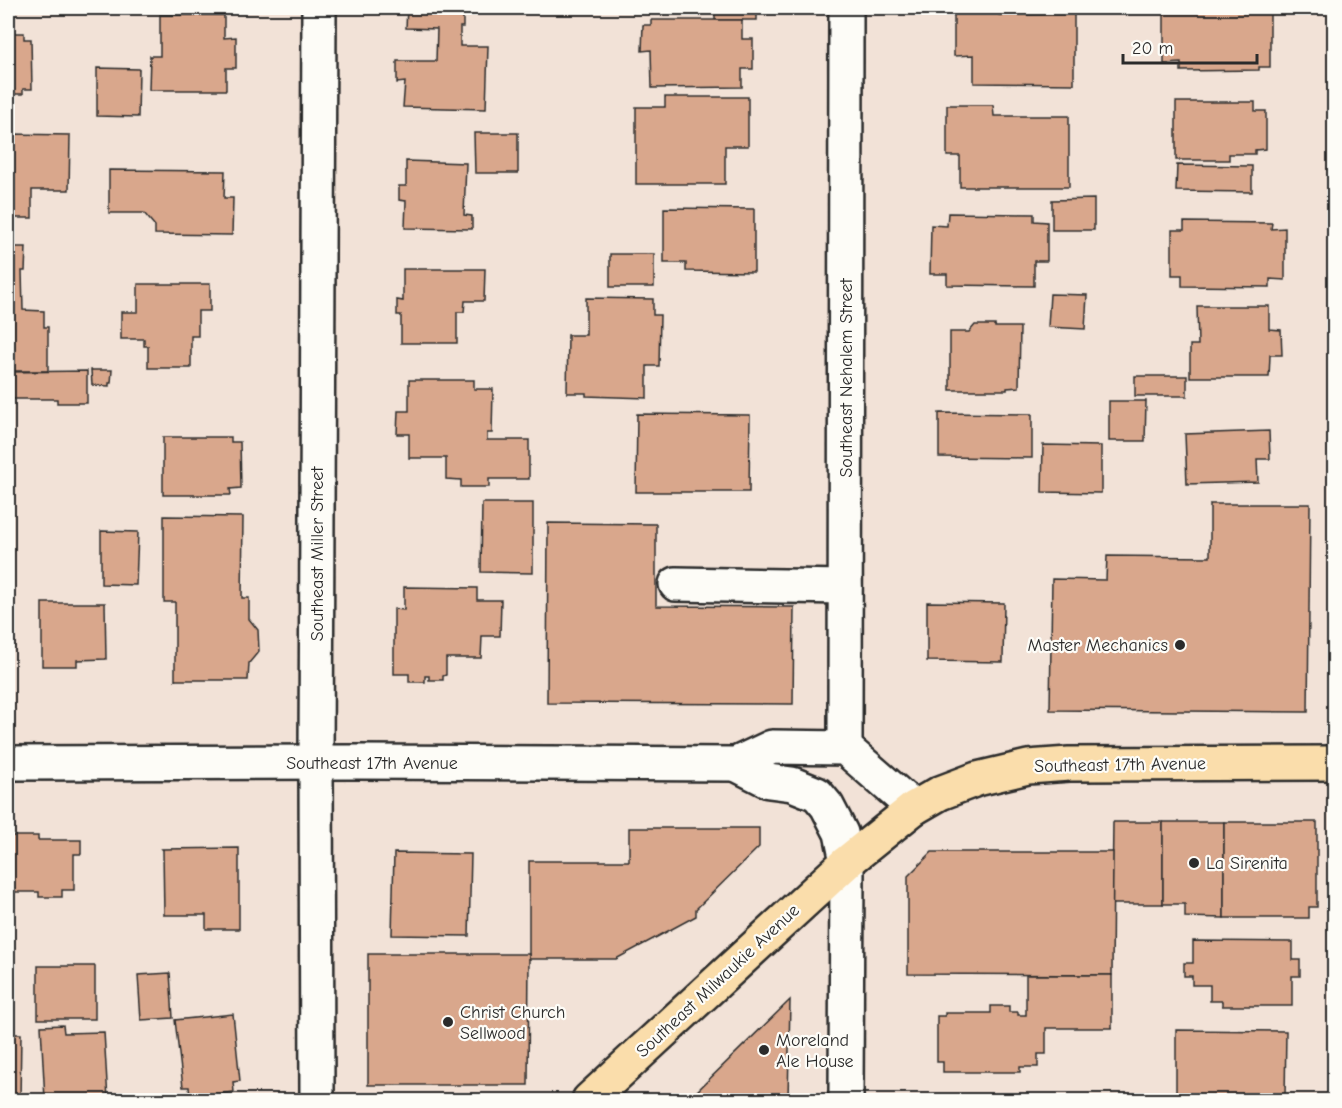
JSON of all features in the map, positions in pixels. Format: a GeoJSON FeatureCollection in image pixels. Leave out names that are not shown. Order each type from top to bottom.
{"type":"FeatureCollection","features":[{"type":"Feature","properties":{"kind":"main road","name":"Southeast 17th Avenue"},"geometry":{"type":"LineString","coordinates":[[847,862],[914,808],[940,793],[977,779],[1028,767],[1070,764],[1335,763]]}},
{"type":"Feature","properties":{"kind":"main road","name":"Southeast Milwaukie Avenue"},"geometry":{"type":"LineString","coordinates":[[590,1101],[847,862]]}},
{"type":"Feature","properties":{"kind":"street","name":"Southeast Miller Street"},"geometry":{"type":"LineString","coordinates":[[317,1101],[319,8]]}},
{"type":"Feature","properties":{"kind":"street","name":"Southeast Nehalem Street"},"geometry":{"type":"LineString","coordinates":[[845,748],[846,8]]}},
{"type":"Feature","properties":{"kind":"street"},"geometry":{"type":"LineString","coordinates":[[676,584],[845,587]]}},
{"type":"Feature","properties":{"kind":"street","name":"Southeast 17th Avenue"},"geometry":{"type":"LineString","coordinates":[[8,763],[736,764],[772,747],[845,748]]}},
{"type":"Feature","properties":{"kind":"street"},"geometry":{"type":"LineString","coordinates":[[845,748],[914,808]]}},
{"type":"Feature","properties":{"kind":"street","name":"Southeast 17th Avenue"},"geometry":{"type":"LineString","coordinates":[[736,764],[769,781],[792,784],[816,794],[827,806],[841,833],[847,862]]}},
{"type":"Feature","properties":{"kind":"street"},"geometry":{"type":"LineString","coordinates":[[846,1101],[847,862]]}},
{"type":"Feature","properties":{"kind":"building"},"geometry":{"type":"Polygon","coordinates":[[[407,8],[463,8],[460,46],[488,46],[486,109],[403,107],[405,82],[397,83],[397,61],[436,61],[437,29],[406,28],[407,8]]]}},
{"type":"Feature","properties":{"kind":"building"},"geometry":{"type":"Polygon","coordinates":[[[715,8],[757,8],[757,20],[715,20],[715,8]]]}},
{"type":"Feature","properties":{"kind":"building"},"geometry":{"type":"Polygon","coordinates":[[[954,8],[1000,8],[999,15],[1074,14],[1074,84],[974,83],[974,55],[954,56],[954,8]]]}},
{"type":"Feature","properties":{"kind":"building"},"geometry":{"type":"Polygon","coordinates":[[[1164,9],[1257,9],[1257,13],[1270,13],[1270,67],[1259,67],[1259,70],[1181,71],[1181,63],[1164,64],[1164,9]]]}},
{"type":"Feature","properties":{"kind":"building"},"geometry":{"type":"Polygon","coordinates":[[[160,15],[224,15],[224,38],[236,37],[236,68],[226,68],[226,90],[149,90],[150,56],[160,56],[160,15]]]}},
{"type":"Feature","properties":{"kind":"building"},"geometry":{"type":"Polygon","coordinates":[[[651,20],[742,20],[742,39],[753,39],[753,69],[742,69],[742,87],[652,88],[651,50],[642,51],[643,25],[651,25],[651,20]]]}},
{"type":"Feature","properties":{"kind":"building"},"geometry":{"type":"Polygon","coordinates":[[[8,33],[24,33],[24,39],[31,39],[32,89],[23,89],[23,94],[8,94],[8,33]]]}},
{"type":"Feature","properties":{"kind":"building"},"geometry":{"type":"Polygon","coordinates":[[[97,68],[139,69],[138,117],[97,116],[97,68]]]}},
{"type":"Feature","properties":{"kind":"building"},"geometry":{"type":"Polygon","coordinates":[[[665,97],[748,97],[748,146],[725,146],[725,184],[636,184],[636,107],[665,107],[665,97]]]}},
{"type":"Feature","properties":{"kind":"building"},"geometry":{"type":"Polygon","coordinates":[[[1176,102],[1255,102],[1255,111],[1266,111],[1266,149],[1255,150],[1255,154],[1229,154],[1229,160],[1176,160],[1176,102]]]}},
{"type":"Feature","properties":{"kind":"building"},"geometry":{"type":"Polygon","coordinates":[[[947,105],[993,105],[994,116],[1069,116],[1069,187],[960,187],[960,156],[947,156],[947,105]]]}},
{"type":"Feature","properties":{"kind":"building"},"geometry":{"type":"Polygon","coordinates":[[[474,133],[518,133],[518,173],[475,173],[474,133]]]}},
{"type":"Feature","properties":{"kind":"building"},"geometry":{"type":"Polygon","coordinates":[[[8,134],[70,135],[69,190],[32,190],[32,218],[10,218],[10,222],[8,222],[8,134]]]}},
{"type":"Feature","properties":{"kind":"building"},"geometry":{"type":"Polygon","coordinates":[[[406,161],[466,163],[464,215],[472,216],[472,229],[405,228],[406,201],[399,200],[399,186],[406,186],[406,161]]]}},
{"type":"Feature","properties":{"kind":"building"},"geometry":{"type":"Polygon","coordinates":[[[1177,165],[1252,166],[1252,192],[1176,191],[1177,165]]]}},
{"type":"Feature","properties":{"kind":"building"},"geometry":{"type":"Polygon","coordinates":[[[109,170],[225,171],[224,198],[233,198],[232,235],[155,234],[155,226],[144,213],[109,213],[109,170]]]}},
{"type":"Feature","properties":{"kind":"building"},"geometry":{"type":"Polygon","coordinates":[[[1094,199],[1094,230],[1052,230],[1052,200],[1094,199]]]}},
{"type":"Feature","properties":{"kind":"building"},"geometry":{"type":"Polygon","coordinates":[[[664,208],[754,209],[754,272],[686,271],[686,263],[664,263],[664,208]]]}},
{"type":"Feature","properties":{"kind":"building"},"geometry":{"type":"Polygon","coordinates":[[[948,213],[1034,214],[1034,221],[1047,222],[1047,261],[1034,261],[1034,286],[947,285],[947,274],[930,274],[931,225],[947,226],[948,213]]]}},
{"type":"Feature","properties":{"kind":"building"},"geometry":{"type":"Polygon","coordinates":[[[1184,222],[1272,223],[1271,229],[1285,228],[1285,280],[1270,279],[1270,287],[1182,286],[1182,275],[1172,275],[1172,230],[1184,230],[1184,222]]]}},
{"type":"Feature","properties":{"kind":"building"},"geometry":{"type":"Polygon","coordinates":[[[8,247],[26,247],[25,271],[22,271],[23,310],[44,311],[44,327],[48,327],[48,371],[8,371],[8,247]]]}},
{"type":"Feature","properties":{"kind":"building"},"geometry":{"type":"Polygon","coordinates":[[[610,254],[654,254],[654,287],[610,287],[610,254]]]}},
{"type":"Feature","properties":{"kind":"building"},"geometry":{"type":"Polygon","coordinates":[[[403,269],[485,269],[484,301],[465,301],[464,312],[457,312],[457,343],[401,343],[401,315],[397,315],[397,300],[403,301],[403,269]]]}},
{"type":"Feature","properties":{"kind":"building"},"geometry":{"type":"Polygon","coordinates":[[[138,284],[210,284],[210,311],[198,311],[198,336],[191,336],[191,368],[148,368],[148,346],[144,346],[144,339],[121,339],[121,312],[138,312],[138,284]]]}},
{"type":"Feature","properties":{"kind":"building"},"geometry":{"type":"Polygon","coordinates":[[[1050,294],[1087,295],[1085,329],[1048,327],[1050,294]]]}},
{"type":"Feature","properties":{"kind":"building"},"geometry":{"type":"Polygon","coordinates":[[[586,298],[653,299],[653,315],[660,315],[659,366],[647,366],[647,398],[586,396],[586,393],[567,393],[568,335],[586,335],[586,298]]]}},
{"type":"Feature","properties":{"kind":"building"},"geometry":{"type":"Polygon","coordinates":[[[1197,306],[1269,306],[1269,329],[1281,330],[1282,355],[1270,355],[1269,377],[1190,377],[1190,345],[1198,345],[1197,306]]]}},
{"type":"Feature","properties":{"kind":"building"},"geometry":{"type":"Polygon","coordinates":[[[975,325],[1020,327],[1019,387],[1007,388],[1007,390],[950,390],[950,332],[969,332],[975,325]]]}},
{"type":"Feature","properties":{"kind":"building"},"geometry":{"type":"Polygon","coordinates":[[[91,370],[112,370],[109,386],[92,385],[91,370]]]}},
{"type":"Feature","properties":{"kind":"building"},"geometry":{"type":"Polygon","coordinates":[[[87,371],[87,403],[57,403],[57,399],[8,399],[8,372],[87,371]]]}},
{"type":"Feature","properties":{"kind":"building"},"geometry":{"type":"Polygon","coordinates":[[[1135,376],[1187,376],[1187,396],[1135,396],[1135,376]]]}},
{"type":"Feature","properties":{"kind":"building"},"geometry":{"type":"Polygon","coordinates":[[[409,380],[474,380],[474,389],[493,389],[492,433],[487,433],[487,440],[529,440],[529,479],[489,479],[489,487],[461,487],[461,480],[446,479],[446,458],[409,458],[409,434],[397,434],[398,411],[409,411],[409,380]]]}},
{"type":"Feature","properties":{"kind":"building"},"geometry":{"type":"Polygon","coordinates":[[[1109,401],[1146,401],[1145,441],[1109,441],[1109,401]]]}},
{"type":"Feature","properties":{"kind":"building"},"geometry":{"type":"Polygon","coordinates":[[[8,405],[9,491],[8,491],[8,405]]]}},
{"type":"Feature","properties":{"kind":"building"},"geometry":{"type":"Polygon","coordinates":[[[939,413],[1032,414],[1032,458],[939,457],[939,413]]]}},
{"type":"Feature","properties":{"kind":"building"},"geometry":{"type":"Polygon","coordinates":[[[637,414],[750,415],[749,492],[636,492],[637,414]]]}},
{"type":"Feature","properties":{"kind":"building"},"geometry":{"type":"Polygon","coordinates":[[[1269,431],[1270,459],[1257,459],[1258,482],[1187,484],[1185,434],[1269,431]]]}},
{"type":"Feature","properties":{"kind":"building"},"geometry":{"type":"Polygon","coordinates":[[[163,437],[231,437],[231,442],[240,442],[241,488],[230,489],[231,495],[163,495],[163,437]]]}},
{"type":"Feature","properties":{"kind":"building"},"geometry":{"type":"Polygon","coordinates":[[[1043,445],[1101,446],[1101,493],[1042,492],[1043,445]]]}},
{"type":"Feature","properties":{"kind":"building"},"geometry":{"type":"Polygon","coordinates":[[[482,503],[533,503],[533,573],[481,572],[482,503]]]}},
{"type":"Feature","properties":{"kind":"building","name":"Master Mechanics"},"geometry":{"type":"Polygon","coordinates":[[[1210,504],[1310,504],[1308,712],[1050,710],[1052,579],[1106,580],[1107,556],[1210,557],[1210,504]]]}},
{"type":"Feature","properties":{"kind":"building"},"geometry":{"type":"Polygon","coordinates":[[[164,516],[243,517],[242,598],[249,598],[249,619],[258,630],[259,651],[249,663],[248,680],[175,680],[175,602],[164,602],[164,516]]]}},
{"type":"Feature","properties":{"kind":"building"},"geometry":{"type":"Polygon","coordinates":[[[548,523],[656,524],[656,606],[794,607],[793,704],[547,703],[548,523]]]}},
{"type":"Feature","properties":{"kind":"building"},"geometry":{"type":"Polygon","coordinates":[[[101,531],[138,532],[136,585],[101,584],[101,531]]]}},
{"type":"Feature","properties":{"kind":"building"},"geometry":{"type":"Polygon","coordinates":[[[404,587],[477,588],[477,600],[501,600],[500,636],[482,636],[481,658],[446,658],[446,675],[443,676],[443,680],[429,680],[429,676],[425,676],[425,682],[409,682],[409,674],[394,674],[394,609],[404,610],[404,587]]]}},
{"type":"Feature","properties":{"kind":"building"},"geometry":{"type":"Polygon","coordinates":[[[927,602],[1004,603],[1003,662],[927,661],[927,602]]]}},
{"type":"Feature","properties":{"kind":"building"},"geometry":{"type":"Polygon","coordinates":[[[42,603],[105,603],[106,659],[77,660],[77,666],[42,666],[42,603]]]}},
{"type":"Feature","properties":{"kind":"building"},"geometry":{"type":"Polygon","coordinates":[[[1113,822],[1163,822],[1163,904],[1112,904],[1113,822]]]}},
{"type":"Feature","properties":{"kind":"building","name":"La Sirenita"},"geometry":{"type":"Polygon","coordinates":[[[1163,822],[1224,822],[1224,918],[1185,917],[1185,904],[1163,904],[1163,822]]]}},
{"type":"Feature","properties":{"kind":"building"},"geometry":{"type":"Polygon","coordinates":[[[1224,822],[1317,822],[1317,907],[1309,907],[1309,918],[1224,918],[1224,822]]]}},
{"type":"Feature","properties":{"kind":"building"},"geometry":{"type":"Polygon","coordinates":[[[629,828],[759,828],[759,847],[696,909],[696,916],[616,959],[529,959],[529,861],[629,861],[629,828]]]}},
{"type":"Feature","properties":{"kind":"building"},"geometry":{"type":"Polygon","coordinates":[[[8,836],[38,836],[38,840],[81,840],[81,854],[74,854],[74,890],[62,890],[62,897],[39,897],[39,892],[8,892],[8,836]]]}},
{"type":"Feature","properties":{"kind":"building"},"geometry":{"type":"Polygon","coordinates":[[[239,848],[239,929],[206,929],[206,915],[164,915],[162,849],[239,848]]]}},
{"type":"Feature","properties":{"kind":"building"},"geometry":{"type":"Polygon","coordinates":[[[932,852],[1113,852],[1112,975],[908,974],[908,876],[932,852]]]}},
{"type":"Feature","properties":{"kind":"building"},"geometry":{"type":"Polygon","coordinates":[[[394,853],[471,854],[469,936],[392,935],[394,853]]]}},
{"type":"Feature","properties":{"kind":"building"},"geometry":{"type":"Polygon","coordinates":[[[1193,941],[1293,942],[1293,960],[1300,960],[1300,976],[1292,976],[1292,1006],[1222,1006],[1222,1001],[1210,1001],[1210,985],[1192,985],[1192,976],[1184,976],[1184,963],[1193,963],[1193,941]]]}},
{"type":"Feature","properties":{"kind":"building","name":"Christ Church Sellwood"},"geometry":{"type":"Polygon","coordinates":[[[368,954],[529,954],[528,1085],[368,1085],[368,954]]]}},
{"type":"Feature","properties":{"kind":"building"},"geometry":{"type":"Polygon","coordinates":[[[38,966],[95,966],[95,1019],[38,1019],[38,966]]]}},
{"type":"Feature","properties":{"kind":"building"},"geometry":{"type":"Polygon","coordinates":[[[170,973],[173,1018],[141,1020],[138,975],[170,973]]]}},
{"type":"Feature","properties":{"kind":"building"},"geometry":{"type":"Polygon","coordinates":[[[1026,975],[1112,975],[1112,1028],[1046,1028],[1046,1054],[1038,1054],[1038,1067],[1020,1067],[1020,1072],[943,1072],[943,1062],[937,1062],[937,1016],[945,1016],[945,1013],[991,1013],[991,1006],[1009,1006],[1009,1012],[1026,1015],[1026,975]]]}},
{"type":"Feature","properties":{"kind":"building","name":"Moreland Ale House"},"geometry":{"type":"Polygon","coordinates":[[[790,1000],[788,1100],[688,1100],[790,1000]]]}},
{"type":"Feature","properties":{"kind":"building"},"geometry":{"type":"Polygon","coordinates":[[[233,1014],[240,1081],[233,1082],[234,1092],[190,1097],[189,1087],[183,1087],[175,1020],[233,1014]]]}},
{"type":"Feature","properties":{"kind":"building"},"geometry":{"type":"Polygon","coordinates":[[[63,1025],[64,1033],[104,1032],[108,1100],[45,1100],[41,1026],[63,1025]]]}},
{"type":"Feature","properties":{"kind":"building"},"geometry":{"type":"Polygon","coordinates":[[[1176,1030],[1286,1031],[1285,1097],[1176,1097],[1176,1030]]]}},
{"type":"Feature","properties":{"kind":"building"},"geometry":{"type":"Polygon","coordinates":[[[8,1034],[21,1034],[20,1100],[8,1100],[8,1034]]]}},
{"type":"Feature","properties":{"kind":"place","name":"Master Mechanics"},"geometry":{"type":"Point","coordinates":[1180,645]}},
{"type":"Feature","properties":{"kind":"place","name":"La Sirenita"},"geometry":{"type":"Point","coordinates":[1194,863]}},
{"type":"Feature","properties":{"kind":"place","name":"Christ Church Sellwood"},"geometry":{"type":"Point","coordinates":[448,1022]}},
{"type":"Feature","properties":{"kind":"place","name":"Moreland Ale House"},"geometry":{"type":"Point","coordinates":[764,1050]}}]}
